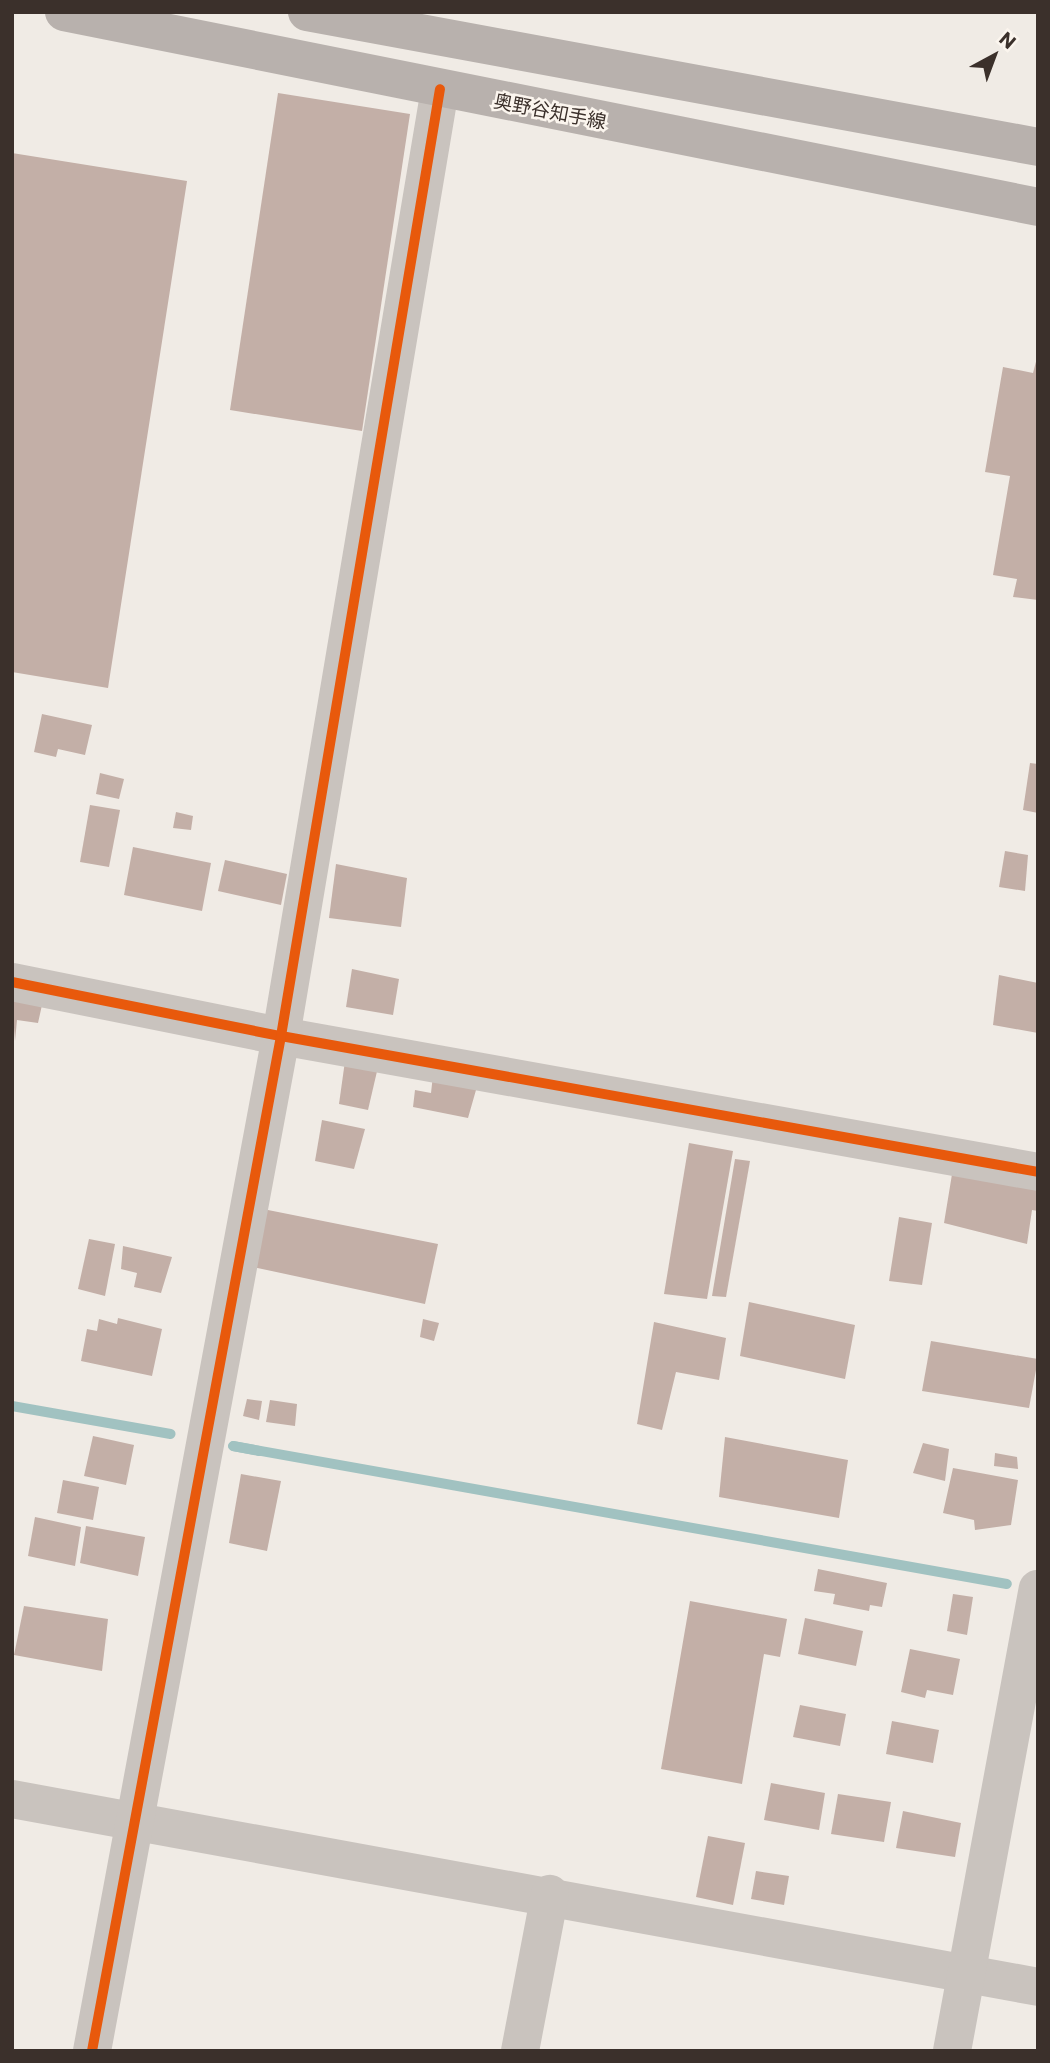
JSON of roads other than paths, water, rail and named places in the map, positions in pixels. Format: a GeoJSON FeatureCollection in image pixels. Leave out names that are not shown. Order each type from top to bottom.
{"type":"FeatureCollection","features":[{"type":"Feature","properties":{"kind":"main road","name":"奥野谷知手線"},"geometry":{"type":"LineString","coordinates":[[64,12],[1038,207]]}},
{"type":"Feature","properties":{"kind":"main road"},"geometry":{"type":"LineString","coordinates":[[307,12],[1038,147]]}},
{"type":"Feature","properties":{"kind":"street"},"geometry":{"type":"LineString","coordinates":[[92,2051],[281,1036],[440,89]]}},
{"type":"Feature","properties":{"kind":"street"},"geometry":{"type":"LineString","coordinates":[[12,982],[281,1036],[1038,1172]]}},
{"type":"Feature","properties":{"kind":"street"},"geometry":{"type":"LineString","coordinates":[[952,2051],[1038,1589]]}},
{"type":"Feature","properties":{"kind":"street"},"geometry":{"type":"LineString","coordinates":[[12,1799],[550,1894],[1038,1987]]}},
{"type":"Feature","properties":{"kind":"street"},"geometry":{"type":"LineString","coordinates":[[520,2051],[550,1894]]}},
{"type":"Feature","properties":{"kind":"waterway"},"geometry":{"type":"LineString","coordinates":[[12,1406],[171,1434]]}},
{"type":"Feature","properties":{"kind":"waterway"},"geometry":{"type":"LineString","coordinates":[[259,1451],[233,1446],[1007,1584]]}}]}
